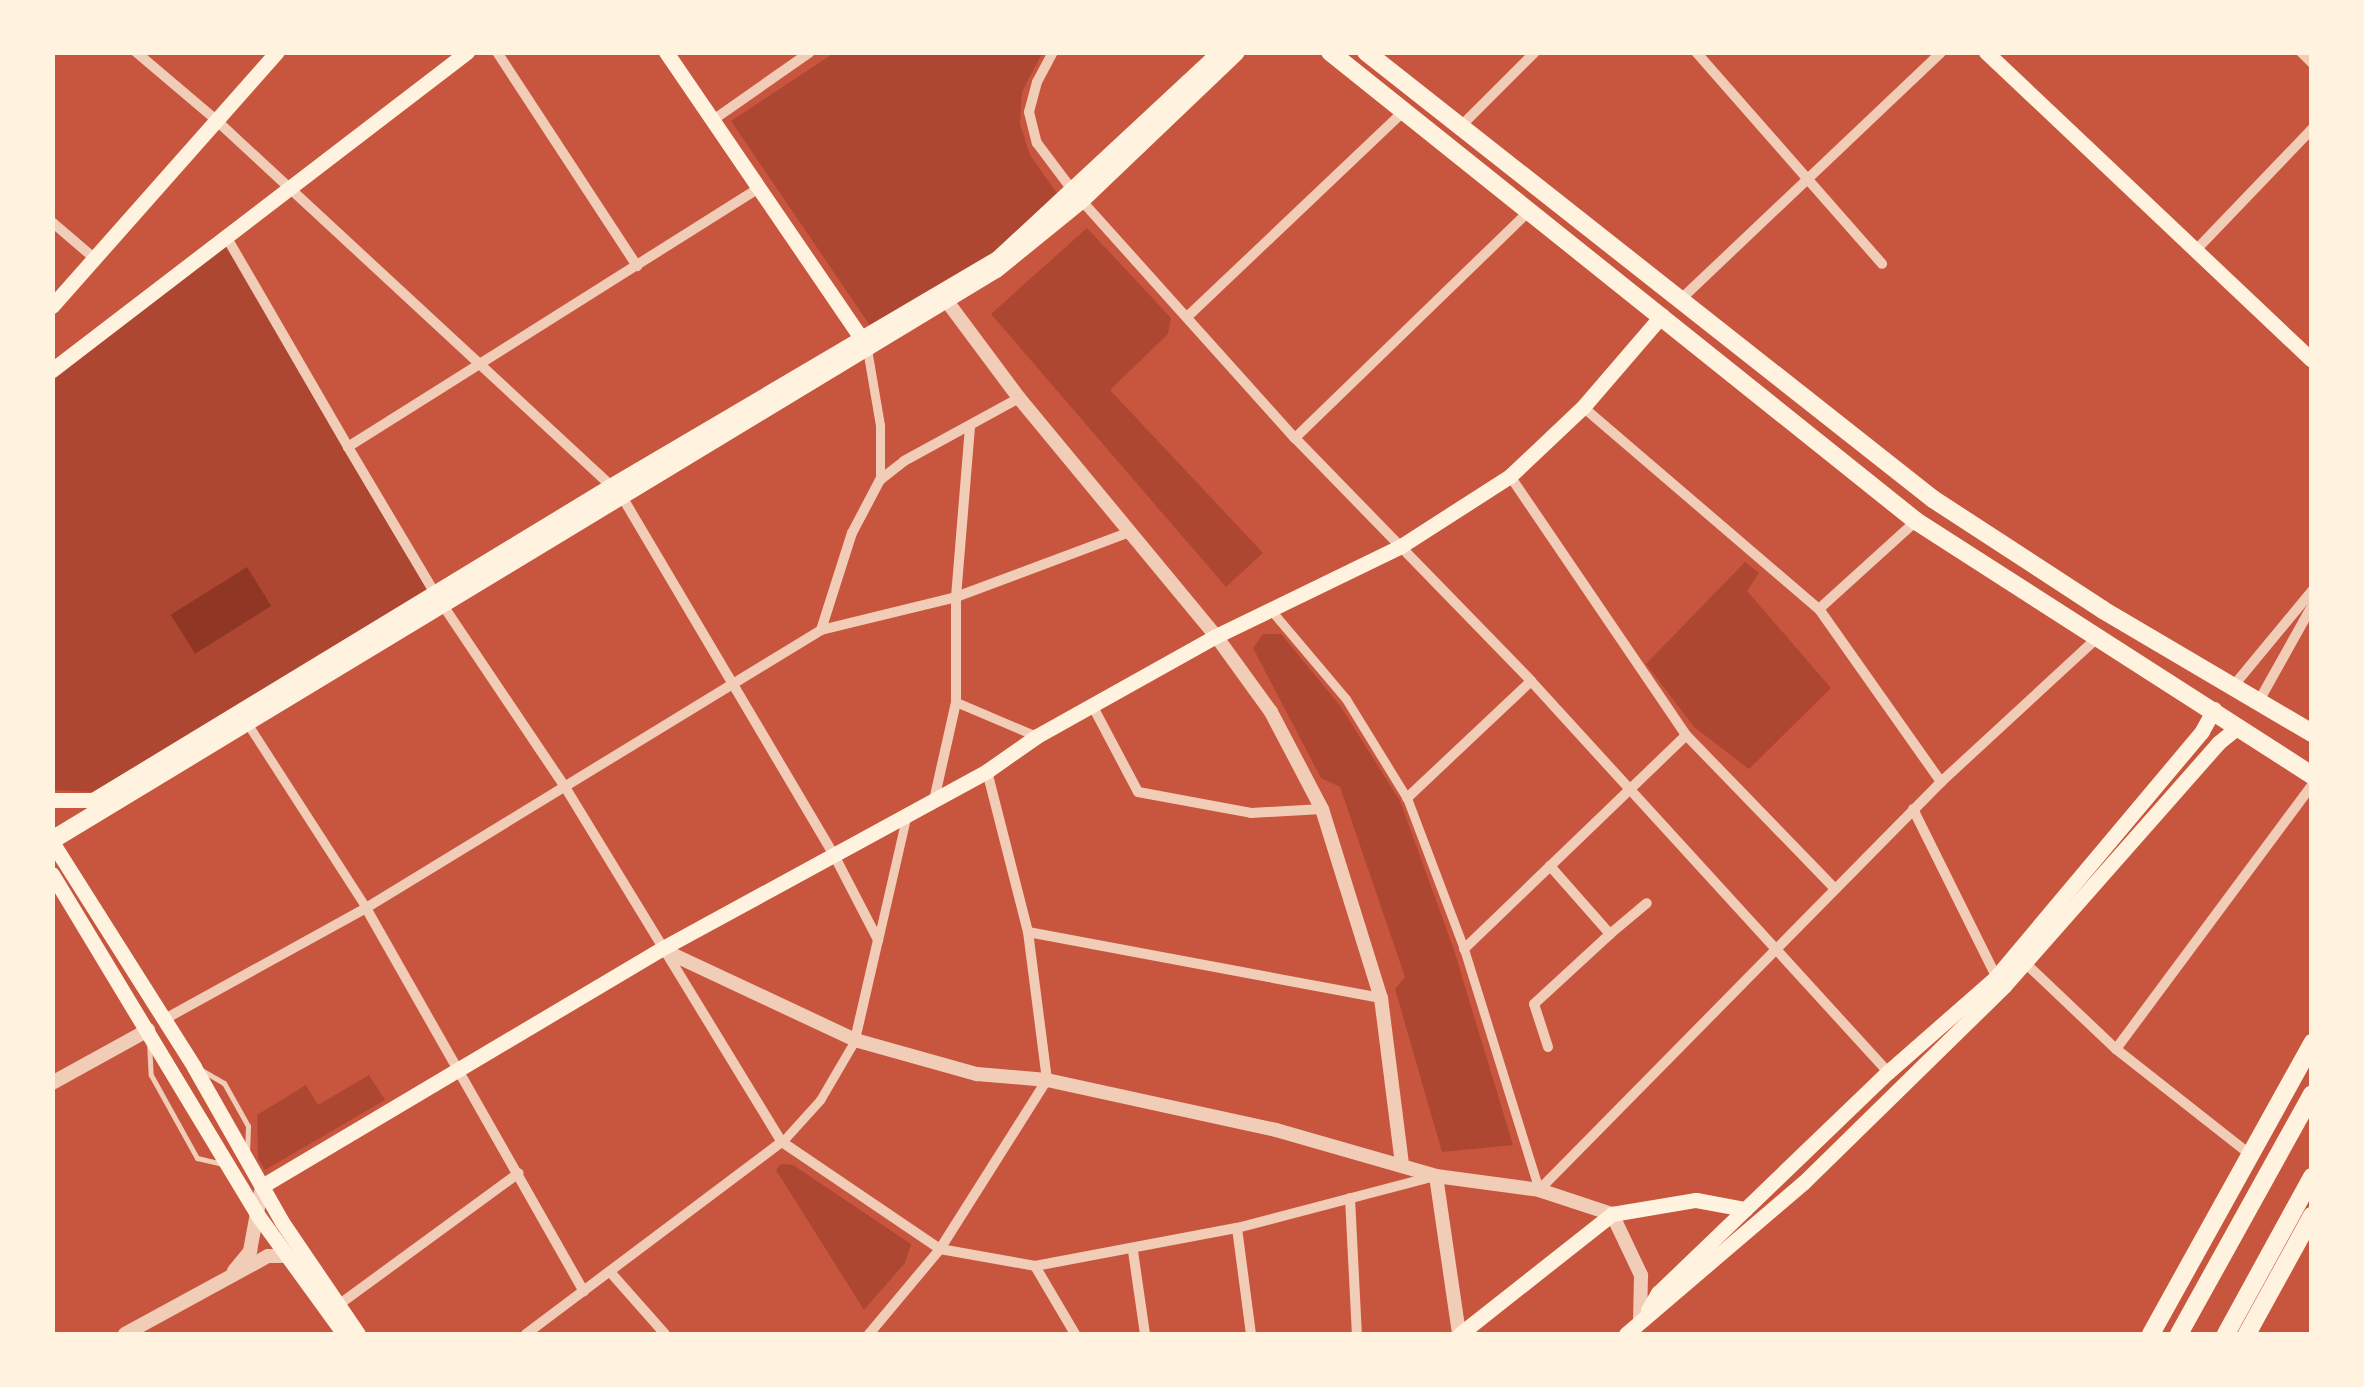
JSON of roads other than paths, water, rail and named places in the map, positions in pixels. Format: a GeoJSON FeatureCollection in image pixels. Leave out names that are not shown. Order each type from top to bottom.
{"type":"FeatureCollection","features":[{"type":"Feature","properties":{"kind":"main road"},"geometry":{"type":"LineString","coordinates":[[52,306],[277,52]]}},
{"type":"Feature","properties":{"kind":"main road"},"geometry":{"type":"LineString","coordinates":[[52,370],[466,52]]}},
{"type":"Feature","properties":{"kind":"main road"},"geometry":{"type":"LineString","coordinates":[[666,52],[864,341]]}},
{"type":"Feature","properties":{"kind":"main road"},"geometry":{"type":"LineString","coordinates":[[52,800],[93,800],[438,598],[996,259],[1077,195],[1219,52]]}},
{"type":"Feature","properties":{"kind":"main road"},"geometry":{"type":"LineString","coordinates":[[864,341],[946,300],[996,269],[1236,52]]}},
{"type":"Feature","properties":{"kind":"main road"},"geometry":{"type":"LineString","coordinates":[[1330,52],[1526,214],[1662,315],[1916,520],[2312,775]]}},
{"type":"Feature","properties":{"kind":"main road"},"geometry":{"type":"LineString","coordinates":[[1366,52],[1679,301],[1724,329],[1936,500],[2103,610],[2260,698],[2312,733]]}},
{"type":"Feature","properties":{"kind":"main road"},"geometry":{"type":"LineString","coordinates":[[1986,52],[2312,360]]}},
{"type":"Feature","properties":{"kind":"main road"},"geometry":{"type":"LineString","coordinates":[[262,1186],[661,948],[987,771],[1037,736],[1092,705],[1216,636],[1401,546],[1510,476],[1582,406],[1679,301]]}},
{"type":"Feature","properties":{"kind":"main road"},"geometry":{"type":"LineString","coordinates":[[1916,520],[1936,500]]}},
{"type":"Feature","properties":{"kind":"main road"},"geometry":{"type":"LineString","coordinates":[[358,1334],[262,1186],[165,1018],[52,841],[246,723],[438,598]]}},
{"type":"Feature","properties":{"kind":"main road"},"geometry":{"type":"LineString","coordinates":[[2021,958],[2202,731],[2234,684]]}},
{"type":"Feature","properties":{"kind":"main road"},"geometry":{"type":"LineString","coordinates":[[1626,1334],[1804,1182],[1999,982],[2218,743],[2238,727],[2260,698]]}},
{"type":"Feature","properties":{"kind":"main road"},"geometry":{"type":"LineString","coordinates":[[52,874],[259,1217],[344,1334]]}},
{"type":"Feature","properties":{"kind":"main road"},"geometry":{"type":"LineString","coordinates":[[1640,1322],[1658,1293],[1888,1072],[1999,982]]}},
{"type":"Feature","properties":{"kind":"main road"},"geometry":{"type":"LineString","coordinates":[[148,1030],[165,1018]]}},
{"type":"Feature","properties":{"kind":"main road"},"geometry":{"type":"LineString","coordinates":[[2151,1334],[2312,1043]]}},
{"type":"Feature","properties":{"kind":"main road"},"geometry":{"type":"LineString","coordinates":[[2179,1334],[2312,1094]]}},
{"type":"Feature","properties":{"kind":"main road"},"geometry":{"type":"LineString","coordinates":[[2226,1334],[2312,1177]]}},
{"type":"Feature","properties":{"kind":"main road"},"geometry":{"type":"LineString","coordinates":[[1459,1334],[1612,1214],[1696,1200],[1746,1210]]}},
{"type":"Feature","properties":{"kind":"main road"},"geometry":{"type":"LineString","coordinates":[[2248,1334],[2312,1216]]}},
{"type":"Feature","properties":{"kind":"street"},"geometry":{"type":"LineString","coordinates":[[136,52],[216,119],[615,490],[834,854],[878,940]]}},
{"type":"Feature","properties":{"kind":"street"},"geometry":{"type":"LineString","coordinates":[[497,52],[636,266]]}},
{"type":"Feature","properties":{"kind":"street"},"geometry":{"type":"LineString","coordinates":[[712,120],[810,52]]}},
{"type":"Feature","properties":{"kind":"street"},"geometry":{"type":"LineString","coordinates":[[1053,52],[1037,82],[1030,112],[1037,143],[1077,195],[1295,438],[1531,681],[1888,1072]]}},
{"type":"Feature","properties":{"kind":"street"},"geometry":{"type":"LineString","coordinates":[[1458,128],[1535,52]]}},
{"type":"Feature","properties":{"kind":"street"},"geometry":{"type":"LineString","coordinates":[[1696,52],[1882,264]]}},
{"type":"Feature","properties":{"kind":"street"},"geometry":{"type":"LineString","coordinates":[[1679,301],[1941,52]]}},
{"type":"Feature","properties":{"kind":"street"},"geometry":{"type":"LineString","coordinates":[[2301,52],[2312,63]]}},
{"type":"Feature","properties":{"kind":"street"},"geometry":{"type":"LineString","coordinates":[[1188,317],[1404,111]]}},
{"type":"Feature","properties":{"kind":"street"},"geometry":{"type":"LineString","coordinates":[[2195,251],[2312,129]]}},
{"type":"Feature","properties":{"kind":"street"},"geometry":{"type":"LineString","coordinates":[[348,446],[759,188]]}},
{"type":"Feature","properties":{"kind":"street"},"geometry":{"type":"LineString","coordinates":[[1295,438],[1526,214]]}},
{"type":"Feature","properties":{"kind":"street"},"geometry":{"type":"LineString","coordinates":[[52,222],[94,258]]}},
{"type":"Feature","properties":{"kind":"street"},"geometry":{"type":"LineString","coordinates":[[227,238],[438,598],[565,787],[782,1142],[940,1249],[1035,1266],[1133,1251],[1236,1228],[1436,1176]]}},
{"type":"Feature","properties":{"kind":"street"},"geometry":{"type":"LineString","coordinates":[[946,300],[1019,398],[1216,636],[1271,712],[1322,809],[1381,998],[1402,1165]]}},
{"type":"Feature","properties":{"kind":"street"},"geometry":{"type":"LineString","coordinates":[[864,341],[880,426],[880,480]]}},
{"type":"Feature","properties":{"kind":"street"},"geometry":{"type":"LineString","coordinates":[[821,630],[852,533],[880,480],[904,460],[1019,398]]}},
{"type":"Feature","properties":{"kind":"street"},"geometry":{"type":"LineString","coordinates":[[1582,406],[1818,609],[1941,782]]}},
{"type":"Feature","properties":{"kind":"street"},"geometry":{"type":"LineString","coordinates":[[934,800],[956,702],[956,598],[970,426]]}},
{"type":"Feature","properties":{"kind":"street"},"geometry":{"type":"LineString","coordinates":[[1510,476],[1686,735],[1835,889]]}},
{"type":"Feature","properties":{"kind":"street"},"geometry":{"type":"LineString","coordinates":[[1818,609],[1916,520]]}},
{"type":"Feature","properties":{"kind":"street"},"geometry":{"type":"LineString","coordinates":[[165,1018],[366,908],[821,630],[956,598],[1130,532]]}},
{"type":"Feature","properties":{"kind":"street"},"geometry":{"type":"LineString","coordinates":[[2234,684],[2312,591]]}},
{"type":"Feature","properties":{"kind":"street"},"geometry":{"type":"LineString","coordinates":[[2260,698],[2312,606]]}},
{"type":"Feature","properties":{"kind":"street"},"geometry":{"type":"LineString","coordinates":[[1270,609],[1346,699],[1408,798],[1464,949],[1539,1190]]}},
{"type":"Feature","properties":{"kind":"street"},"geometry":{"type":"LineString","coordinates":[[1539,1190],[1941,782],[2096,638]]}},
{"type":"Feature","properties":{"kind":"street"},"geometry":{"type":"LineString","coordinates":[[1408,798],[1531,681]]}},
{"type":"Feature","properties":{"kind":"street"},"geometry":{"type":"LineString","coordinates":[[956,702],[1037,736]]}},
{"type":"Feature","properties":{"kind":"street"},"geometry":{"type":"LineString","coordinates":[[1092,705],[1138,792],[1251,813],[1322,809]]}},
{"type":"Feature","properties":{"kind":"street"},"geometry":{"type":"LineString","coordinates":[[246,723],[366,908],[584,1291]]}},
{"type":"Feature","properties":{"kind":"street"},"geometry":{"type":"LineString","coordinates":[[1464,949],[1686,735]]}},
{"type":"Feature","properties":{"kind":"street"},"geometry":{"type":"LineString","coordinates":[[875,1332],[940,1249],[1048,1080],[1028,932],[987,771]]}},
{"type":"Feature","properties":{"kind":"street"},"geometry":{"type":"LineString","coordinates":[[2116,1049],[2312,784]]}},
{"type":"Feature","properties":{"kind":"street"},"geometry":{"type":"LineString","coordinates":[[1914,810],[1999,982]]}},
{"type":"Feature","properties":{"kind":"street"},"geometry":{"type":"LineString","coordinates":[[526,1334],[539,1331],[584,1291],[782,1142],[820,1100],[855,1040],[907,815]]}},
{"type":"Feature","properties":{"kind":"street"},"geometry":{"type":"LineString","coordinates":[[1550,866],[1610,934]]}},
{"type":"Feature","properties":{"kind":"street"},"geometry":{"type":"LineString","coordinates":[[1548,1047],[1534,1004],[1647,904]]}},
{"type":"Feature","properties":{"kind":"street"},"geometry":{"type":"LineString","coordinates":[[1028,932],[1381,998]]}},
{"type":"Feature","properties":{"kind":"street"},"geometry":{"type":"LineString","coordinates":[[661,948],[855,1040],[976,1074],[1048,1080],[1276,1130],[1436,1176],[1539,1190],[1612,1214],[1641,1275],[1640,1322]]}},
{"type":"Feature","properties":{"kind":"street"},"geometry":{"type":"LineString","coordinates":[[2021,958],[2116,1049],[2248,1153]]}},
{"type":"Feature","properties":{"kind":"street"},"geometry":{"type":"LineString","coordinates":[[52,1083],[148,1030]]}},
{"type":"Feature","properties":{"kind":"street"},"geometry":{"type":"LineString","coordinates":[[337,1306],[518,1174]]}},
{"type":"Feature","properties":{"kind":"street"},"geometry":{"type":"LineString","coordinates":[[1436,1176],[1459,1334]]}},
{"type":"Feature","properties":{"kind":"street"},"geometry":{"type":"LineString","coordinates":[[230,1276],[250,1251],[262,1186]]}},
{"type":"Feature","properties":{"kind":"street"},"geometry":{"type":"LineString","coordinates":[[1350,1198],[1357,1334]]}},
{"type":"Feature","properties":{"kind":"street"},"geometry":{"type":"LineString","coordinates":[[1236,1228],[1251,1334]]}},
{"type":"Feature","properties":{"kind":"street"},"geometry":{"type":"LineString","coordinates":[[1133,1251],[1145,1334]]}},
{"type":"Feature","properties":{"kind":"street"},"geometry":{"type":"LineString","coordinates":[[125,1334],[268,1256],[285,1256]]}},
{"type":"Feature","properties":{"kind":"street"},"geometry":{"type":"LineString","coordinates":[[1035,1266],[1075,1334]]}},
{"type":"Feature","properties":{"kind":"street"},"geometry":{"type":"LineString","coordinates":[[611,1273],[664,1334]]}}]}
